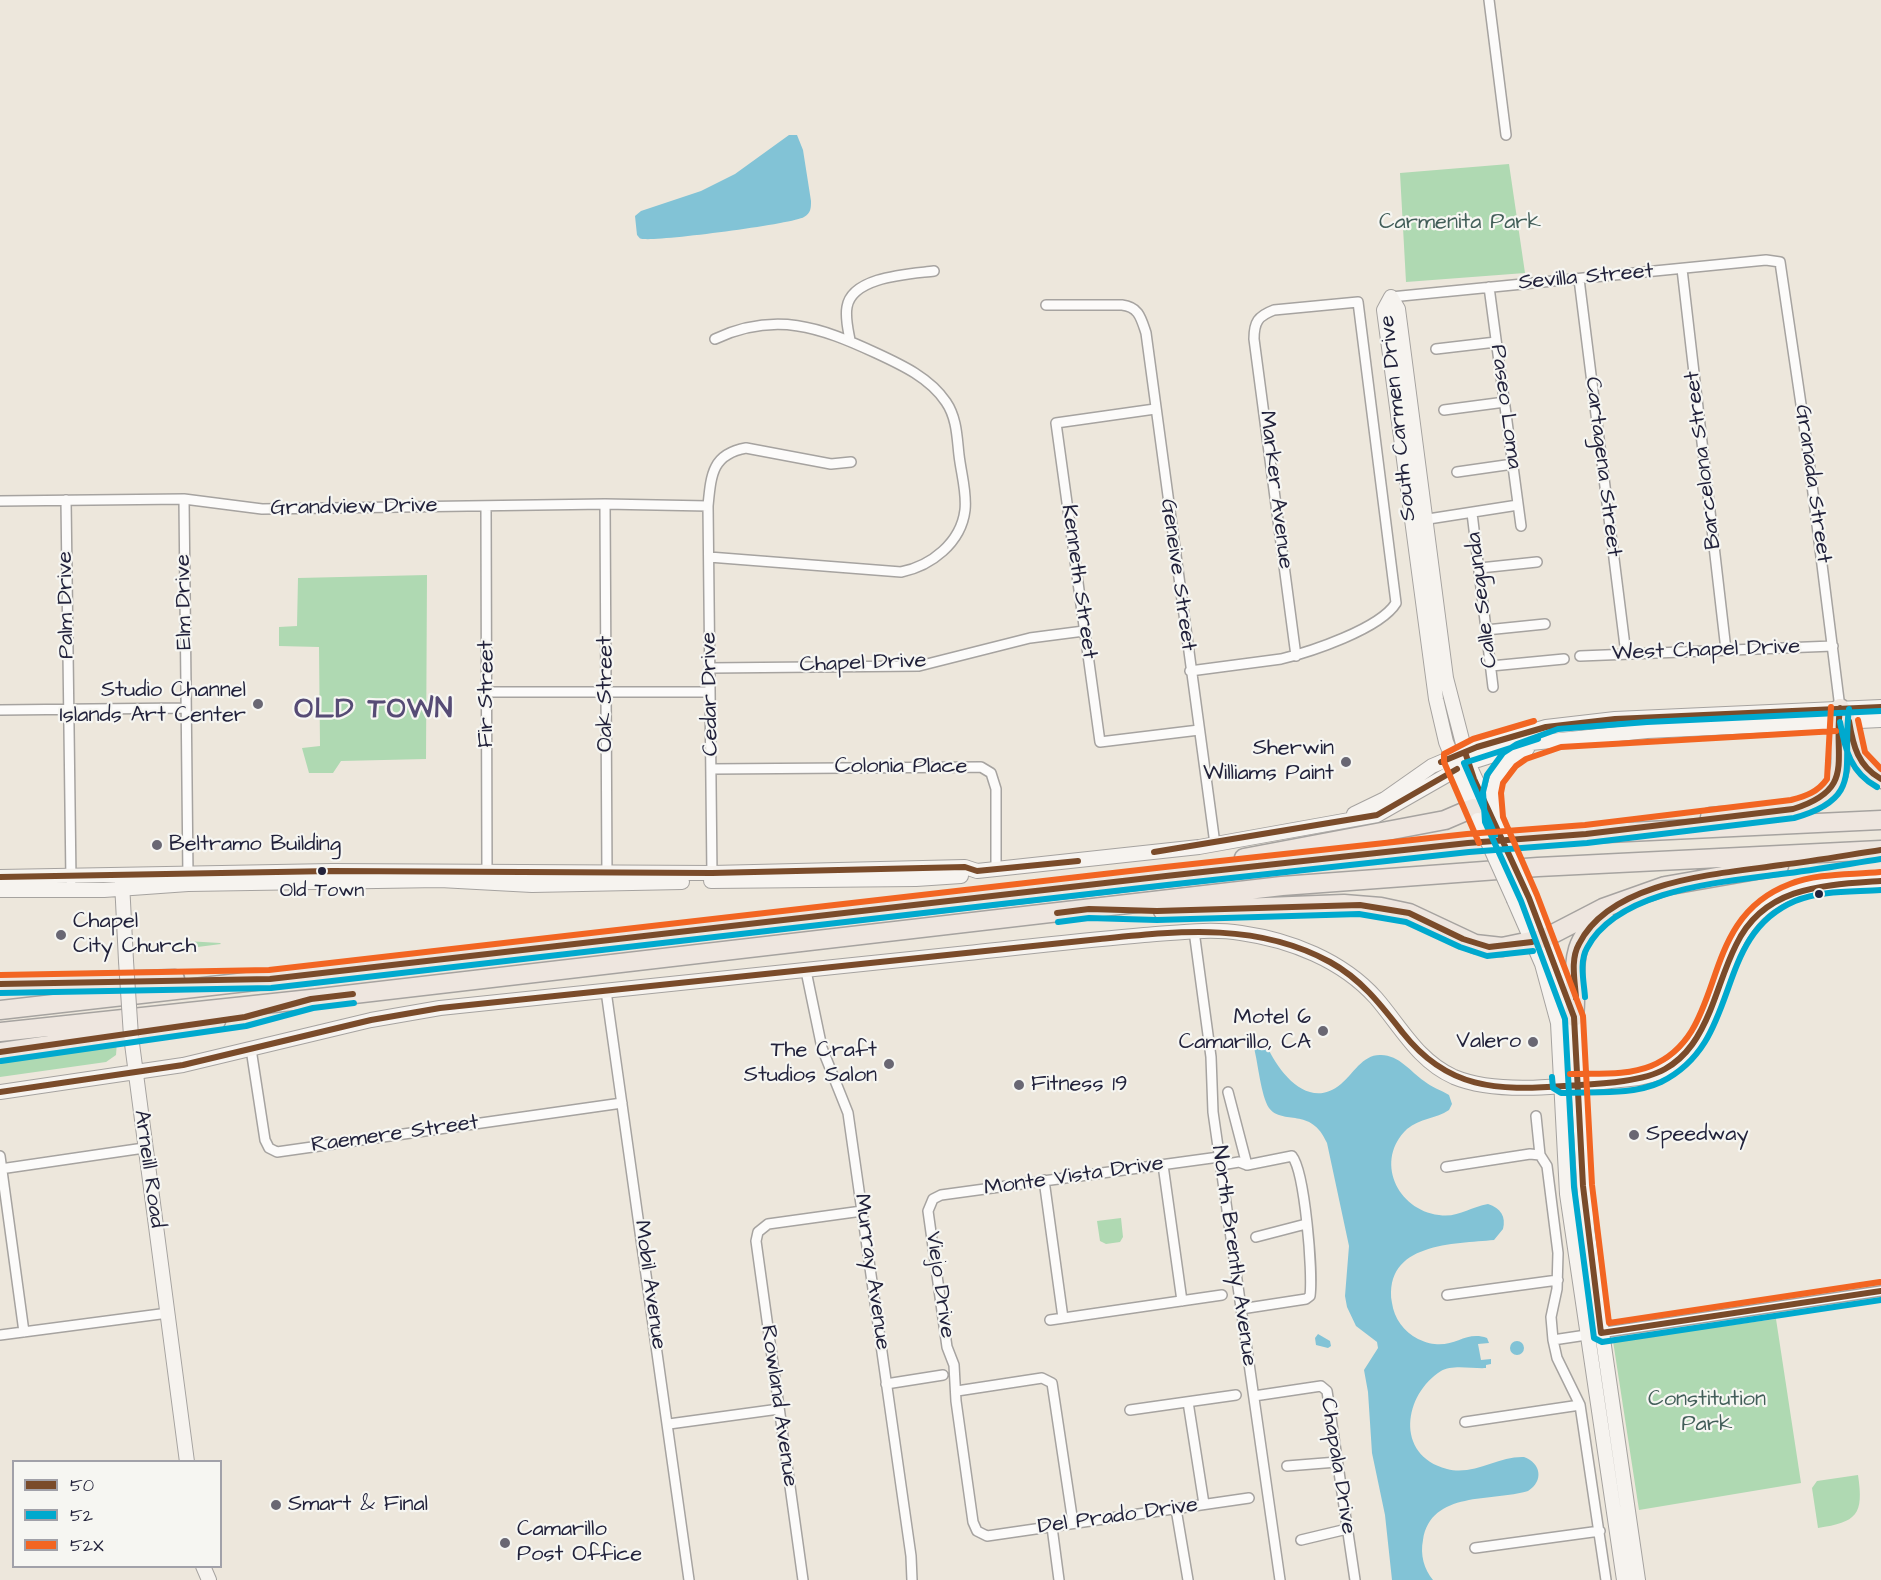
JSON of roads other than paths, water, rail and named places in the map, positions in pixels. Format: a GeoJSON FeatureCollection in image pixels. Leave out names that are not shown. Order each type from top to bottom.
{"type":"FeatureCollection","features":[{"type":"Feature","properties":{"kind":"highway"},"geometry":{"type":"LineString","coordinates":[[1842,717],[1862,766],[1881,779]]}},
{"type":"Feature","properties":{"kind":"highway"},"geometry":{"type":"LineString","coordinates":[[1586,834],[1809,806],[1829,792],[1839,772],[1842,717]]}},
{"type":"Feature","properties":{"kind":"highway"},"geometry":{"type":"LineString","coordinates":[[1166,876],[1272,851],[1476,814]]}},
{"type":"Feature","properties":{"kind":"highway"},"geometry":{"type":"LineString","coordinates":[[0,1010],[1468,843],[1586,834],[1881,820]]}},
{"type":"Feature","properties":{"kind":"highway"},"geometry":{"type":"LineString","coordinates":[[1089,909],[1158,911],[1360,905],[1409,913],[1463,939],[1489,947],[1539,940],[1603,908],[1691,879],[1881,850]]}},
{"type":"Feature","properties":{"kind":"highway"},"geometry":{"type":"LineString","coordinates":[[0,1032],[311,999],[1282,885],[1393,876],[1881,850]]}},
{"type":"Feature","properties":{"kind":"highway"},"geometry":{"type":"LineString","coordinates":[[1574,1017],[1575,960],[1579,943],[1596,922],[1618,904]]}},
{"type":"Feature","properties":{"kind":"highway"},"geometry":{"type":"LineString","coordinates":[[0,984],[270,979]]}},
{"type":"Feature","properties":{"kind":"highway"},"geometry":{"type":"LineString","coordinates":[[0,1052],[245,1017],[311,999]]}},
{"type":"Feature","properties":{"kind":"main road","name":"South Carmen Drive"},"geometry":{"type":"LineString","coordinates":[[1391,297],[1398,309],[1446,678],[1460,761],[1430,669],[1383,310],[1391,297]]}},
{"type":"Feature","properties":{"kind":"main road"},"geometry":{"type":"LineString","coordinates":[[0,877],[71,884],[188,879],[487,876],[712,877],[965,867],[977,871],[1215,844],[1351,818],[1385,799],[1424,771],[1559,738],[1842,717],[1881,707]]}},
{"type":"Feature","properties":{"kind":"main road"},"geometry":{"type":"LineString","coordinates":[[1460,761],[1546,727],[1603,720],[1842,717],[1881,720]]}},
{"type":"Feature","properties":{"kind":"main road"},"geometry":{"type":"LineString","coordinates":[[1494,819],[1492,792],[1502,767],[1522,751],[1559,738]]}},
{"type":"Feature","properties":{"kind":"main road"},"geometry":{"type":"LineString","coordinates":[[1460,761],[1476,814],[1514,900],[1539,940],[1574,1017],[1583,1186],[1595,1334],[1624,1580]]}},
{"type":"Feature","properties":{"kind":"main road"},"geometry":{"type":"LineString","coordinates":[[1460,761],[1494,819],[1529,898],[1555,1005],[1561,1054],[1567,1194],[1595,1334],[1638,1580]]}},
{"type":"Feature","properties":{"kind":"main road"},"geometry":{"type":"LineString","coordinates":[[0,1092],[134,1074],[413,1012],[1093,939],[1194,931],[1234,932],[1263,937],[1309,951],[1334,965],[1375,998],[1426,1059],[1457,1078],[1497,1087],[1647,1077],[1665,1069],[1684,1056],[1706,1026],[1736,940],[1752,917],[1770,903],[1792,892],[1813,887],[1881,881]]}},
{"type":"Feature","properties":{"kind":"main road","name":"Arneill Road"},"geometry":{"type":"LineString","coordinates":[[122,883],[134,1074],[187,1460]]}},
{"type":"Feature","properties":{"kind":"main road"},"geometry":{"type":"LineString","coordinates":[[0,890],[29,890],[71,884]]}},
{"type":"Feature","properties":{"kind":"street"},"geometry":{"type":"LineString","coordinates":[[1489,0],[1506,135]]}},
{"type":"Feature","properties":{"kind":"street","name":"Sevilla Street"},"geometry":{"type":"LineString","coordinates":[[1391,297],[1766,260],[1780,262]]}},
{"type":"Feature","properties":{"kind":"street","name":"Granada Street"},"geometry":{"type":"LineString","coordinates":[[1780,262],[1842,717]]}},
{"type":"Feature","properties":{"kind":"street","name":"Barcelona Street"},"geometry":{"type":"LineString","coordinates":[[1682,269],[1726,650]]}},
{"type":"Feature","properties":{"kind":"street"},"geometry":{"type":"LineString","coordinates":[[850,340],[847,306],[856,292],[880,279],[934,271]]}},
{"type":"Feature","properties":{"kind":"street","name":"Cartagena Street"},"geometry":{"type":"LineString","coordinates":[[1579,279],[1626,654]]}},
{"type":"Feature","properties":{"kind":"street","name":"Paseo Loma"},"geometry":{"type":"LineString","coordinates":[[1489,287],[1521,526]]}},
{"type":"Feature","properties":{"kind":"street","name":"Marker Avenue"},"geometry":{"type":"LineString","coordinates":[[1358,302],[1396,603],[1393,609],[1361,629],[1331,644],[1296,656],[1254,325],[1263,314],[1274,310],[1358,302]]}},
{"type":"Feature","properties":{"kind":"street","name":"Geneive Street"},"geometry":{"type":"LineString","coordinates":[[1046,305],[1122,305],[1134,309],[1141,315],[1146,333],[1215,844]]}},
{"type":"Feature","properties":{"kind":"street"},"geometry":{"type":"LineString","coordinates":[[709,557],[892,573],[923,566],[937,557],[953,540],[963,518],[965,497],[954,421],[948,405],[936,389],[914,372],[850,340],[810,327],[777,323],[750,326],[715,339]]}},
{"type":"Feature","properties":{"kind":"street"},"geometry":{"type":"LineString","coordinates":[[1436,349],[1496,342]]}},
{"type":"Feature","properties":{"kind":"street"},"geometry":{"type":"LineString","coordinates":[[1444,410],[1505,402]]}},
{"type":"Feature","properties":{"kind":"street","name":"Kenneth Street"},"geometry":{"type":"LineString","coordinates":[[1155,409],[1056,423],[1084,632],[1100,742],[1199,730]]}},
{"type":"Feature","properties":{"kind":"street","name":"Cedar Drive"},"geometry":{"type":"LineString","coordinates":[[712,877],[708,506],[712,473],[723,456],[734,450],[755,447],[831,464],[851,462]]}},
{"type":"Feature","properties":{"kind":"street"},"geometry":{"type":"LineString","coordinates":[[1457,472],[1513,464]]}},
{"type":"Feature","properties":{"kind":"street","name":"Grandview Drive"},"geometry":{"type":"LineString","coordinates":[[0,501],[184,499],[262,509],[605,504],[708,506]]}},
{"type":"Feature","properties":{"kind":"street","name":"Elm Drive"},"geometry":{"type":"LineString","coordinates":[[184,499],[188,879]]}},
{"type":"Feature","properties":{"kind":"street","name":"Palm Drive"},"geometry":{"type":"LineString","coordinates":[[66,500],[71,884]]}},
{"type":"Feature","properties":{"kind":"street","name":"Oak Street"},"geometry":{"type":"LineString","coordinates":[[605,504],[607,878]]}},
{"type":"Feature","properties":{"kind":"street","name":"Calle Segunda"},"geometry":{"type":"LineString","coordinates":[[1411,521],[1518,505]]}},
{"type":"Feature","properties":{"kind":"street","name":"Fir Street"},"geometry":{"type":"LineString","coordinates":[[486,506],[487,876]]}},
{"type":"Feature","properties":{"kind":"street","name":"Calle Segunda"},"geometry":{"type":"LineString","coordinates":[[1472,513],[1493,687]]}},
{"type":"Feature","properties":{"kind":"street"},"geometry":{"type":"LineString","coordinates":[[1480,568],[1537,562]]}},
{"type":"Feature","properties":{"kind":"street"},"geometry":{"type":"LineString","coordinates":[[1486,630],[1545,624]]}},
{"type":"Feature","properties":{"kind":"street","name":"Chapel Drive"},"geometry":{"type":"LineString","coordinates":[[710,668],[919,666],[1030,638],[1084,632]]}},
{"type":"Feature","properties":{"kind":"street","name":"West Chapel Drive"},"geometry":{"type":"LineString","coordinates":[[1580,656],[1833,646]]}},
{"type":"Feature","properties":{"kind":"street"},"geometry":{"type":"LineString","coordinates":[[1190,671],[1296,656]]}},
{"type":"Feature","properties":{"kind":"street"},"geometry":{"type":"LineString","coordinates":[[1491,666],[1564,659]]}},
{"type":"Feature","properties":{"kind":"street"},"geometry":{"type":"LineString","coordinates":[[487,692],[710,692]]}},
{"type":"Feature","properties":{"kind":"street"},"geometry":{"type":"LineString","coordinates":[[0,710],[186,708]]}},
{"type":"Feature","properties":{"kind":"street","name":"Colonia Place"},"geometry":{"type":"LineString","coordinates":[[711,769],[981,767],[991,773],[996,789],[996,869]]}},
{"type":"Feature","properties":{"kind":"street","name":"North Brently Avenue"},"geometry":{"type":"LineString","coordinates":[[1194,931],[1211,1057],[1212,1112],[1280,1580]]}},
{"type":"Feature","properties":{"kind":"street","name":"Murray Avenue"},"geometry":{"type":"LineString","coordinates":[[806,971],[822,1048],[848,1113],[911,1556],[912,1580]]}},
{"type":"Feature","properties":{"kind":"street","name":"Mobil Avenue"},"geometry":{"type":"LineString","coordinates":[[606,991],[669,1424],[689,1580]]}},
{"type":"Feature","properties":{"kind":"street","name":"Raemere Street"},"geometry":{"type":"LineString","coordinates":[[251,1049],[265,1142],[269,1148],[277,1152],[622,1103]]}},
{"type":"Feature","properties":{"kind":"street"},"geometry":{"type":"LineString","coordinates":[[1228,1092],[1247,1165]]}},
{"type":"Feature","properties":{"kind":"street"},"geometry":{"type":"LineString","coordinates":[[1536,1116],[1540,1155],[1547,1166],[1558,1253],[1558,1280],[1551,1317],[1553,1340],[1557,1358],[1580,1405],[1606,1580]]}},
{"type":"Feature","properties":{"kind":"street"},"geometry":{"type":"LineString","coordinates":[[1,1169],[144,1148]]}},
{"type":"Feature","properties":{"kind":"street"},"geometry":{"type":"LineString","coordinates":[[1446,1167],[1530,1154],[1540,1155]]}},
{"type":"Feature","properties":{"kind":"street"},"geometry":{"type":"LineString","coordinates":[[0,1156],[24,1332]]}},
{"type":"Feature","properties":{"kind":"street","name":"Monte Vista Drive"},"geometry":{"type":"LineString","coordinates":[[930,1202],[941,1195],[1044,1180],[1163,1165],[1220,1161],[1247,1165],[1292,1156],[1300,1173],[1306,1224]]}},
{"type":"Feature","properties":{"kind":"street"},"geometry":{"type":"LineString","coordinates":[[1163,1165],[1182,1301]]}},
{"type":"Feature","properties":{"kind":"street"},"geometry":{"type":"LineString","coordinates":[[1044,1180],[1063,1318]]}},
{"type":"Feature","properties":{"kind":"street","name":"Viejo Drive"},"geometry":{"type":"LineString","coordinates":[[930,1202],[928,1211],[947,1347],[954,1367],[957,1391]]}},
{"type":"Feature","properties":{"kind":"street","name":"Rowland Avenue"},"geometry":{"type":"LineString","coordinates":[[803,1580],[756,1245],[758,1232],[774,1223],[862,1211]]}},
{"type":"Feature","properties":{"kind":"street"},"geometry":{"type":"LineString","coordinates":[[1241,1309],[1306,1299],[1310,1296],[1306,1224],[1256,1237]]}},
{"type":"Feature","properties":{"kind":"street"},"geometry":{"type":"LineString","coordinates":[[1447,1295],[1558,1280]]}},
{"type":"Feature","properties":{"kind":"street"},"geometry":{"type":"LineString","coordinates":[[1553,1340],[1881,1291]]}},
{"type":"Feature","properties":{"kind":"street"},"geometry":{"type":"LineString","coordinates":[[1050,1320],[1222,1295]]}},
{"type":"Feature","properties":{"kind":"street"},"geometry":{"type":"LineString","coordinates":[[0,1335],[168,1313]]}},
{"type":"Feature","properties":{"kind":"street"},"geometry":{"type":"LineString","coordinates":[[886,1384],[943,1375]]}},
{"type":"Feature","properties":{"kind":"street"},"geometry":{"type":"LineString","coordinates":[[957,1391],[1042,1378],[1052,1383],[1073,1523]]}},
{"type":"Feature","properties":{"kind":"street","name":"Chapala Drive"},"geometry":{"type":"LineString","coordinates":[[1254,1396],[1324,1387],[1355,1580]]}},
{"type":"Feature","properties":{"kind":"street","name":"Del Prado Drive"},"geometry":{"type":"LineString","coordinates":[[957,1391],[956,1401],[973,1522],[977,1531],[987,1536],[1249,1498]]}},
{"type":"Feature","properties":{"kind":"street"},"geometry":{"type":"LineString","coordinates":[[1130,1410],[1236,1395]]}},
{"type":"Feature","properties":{"kind":"street"},"geometry":{"type":"LineString","coordinates":[[1188,1402],[1204,1504]]}},
{"type":"Feature","properties":{"kind":"street"},"geometry":{"type":"LineString","coordinates":[[1465,1422],[1580,1405]]}},
{"type":"Feature","properties":{"kind":"street"},"geometry":{"type":"LineString","coordinates":[[669,1424],[779,1409]]}},
{"type":"Feature","properties":{"kind":"street"},"geometry":{"type":"LineString","coordinates":[[1287,1466],[1337,1462]]}},
{"type":"Feature","properties":{"kind":"street"},"geometry":{"type":"LineString","coordinates":[[1176,1509],[1188,1580]]}},
{"type":"Feature","properties":{"kind":"street"},"geometry":{"type":"LineString","coordinates":[[1052,1527],[1059,1580]]}},
{"type":"Feature","properties":{"kind":"street"},"geometry":{"type":"LineString","coordinates":[[1301,1540],[1347,1529]]}},
{"type":"Feature","properties":{"kind":"street"},"geometry":{"type":"LineString","coordinates":[[1476,1548],[1600,1531]]}},
{"type":"Feature","properties":{"kind":"water"},"geometry":{"type":"Polygon","coordinates":[[[789,135],[797,135],[803,150],[811,201],[810,210],[804,217],[777,224],[699,235],[640,239],[637,235],[635,216],[641,211],[701,191],[735,174],[789,135]]]}},
{"type":"Feature","properties":{"kind":"water"},"geometry":{"type":"Polygon","coordinates":[[[1267,1046],[1287,1077],[1307,1091],[1318,1093],[1329,1091],[1341,1084],[1364,1061],[1381,1055],[1399,1061],[1427,1083],[1449,1095],[1452,1104],[1449,1110],[1412,1125],[1397,1141],[1392,1155],[1395,1182],[1412,1204],[1424,1211],[1446,1216],[1488,1204],[1496,1208],[1503,1217],[1503,1229],[1494,1240],[1460,1243],[1425,1250],[1410,1257],[1399,1268],[1392,1283],[1392,1303],[1395,1314],[1404,1328],[1413,1336],[1430,1343],[1440,1344],[1478,1336],[1487,1338],[1489,1343],[1478,1344],[1481,1360],[1491,1359],[1491,1364],[1486,1365],[1486,1368],[1446,1369],[1428,1381],[1419,1394],[1410,1423],[1412,1438],[1418,1451],[1430,1462],[1447,1469],[1467,1470],[1505,1459],[1524,1457],[1534,1463],[1538,1472],[1537,1482],[1528,1491],[1465,1501],[1450,1505],[1438,1513],[1428,1524],[1422,1546],[1423,1562],[1433,1580],[1392,1580],[1385,1515],[1372,1453],[1368,1392],[1364,1370],[1378,1348],[1377,1342],[1356,1326],[1347,1307],[1345,1296],[1349,1246],[1327,1143],[1313,1124],[1305,1120],[1282,1116],[1269,1108],[1262,1088],[1254,1048],[1267,1046]]]}},
{"type":"Feature","properties":{"kind":"water"},"geometry":{"type":"Polygon","coordinates":[[[1318,1334],[1330,1341],[1331,1346],[1328,1348],[1316,1345],[1315,1338],[1318,1334]]]}},
{"type":"Feature","properties":{"kind":"water"},"geometry":{"type":"Polygon","coordinates":[[[1517,1341],[1522,1343],[1524,1348],[1522,1353],[1517,1355],[1512,1353],[1510,1348],[1512,1343],[1517,1341]]]}},
{"type":"Feature","properties":{"kind":"place","name":"Studio Channel Islands Art Center"},"geometry":{"type":"Point","coordinates":[258,704]}},
{"type":"Feature","properties":{"kind":"place","name":"Sherwin Williams Paint"},"geometry":{"type":"Point","coordinates":[1346,762]}},
{"type":"Feature","properties":{"kind":"place","name":"Beltramo Building"},"geometry":{"type":"Point","coordinates":[157,845]}},
{"type":"Feature","properties":{"kind":"place","name":"Old Town"},"geometry":{"type":"Point","coordinates":[322,871]}},
{"type":"Feature","properties":{"kind":"place","name":"Chapel City Church"},"geometry":{"type":"Point","coordinates":[61,935]}},
{"type":"Feature","properties":{"kind":"place","name":"Motel 6 Camarillo, CA"},"geometry":{"type":"Point","coordinates":[1323,1031]}},
{"type":"Feature","properties":{"kind":"place","name":"Valero"},"geometry":{"type":"Point","coordinates":[1533,1042]}},
{"type":"Feature","properties":{"kind":"place","name":"The Craft Studios Salon"},"geometry":{"type":"Point","coordinates":[889,1064]}},
{"type":"Feature","properties":{"kind":"place","name":"Fitness 19"},"geometry":{"type":"Point","coordinates":[1019,1085]}},
{"type":"Feature","properties":{"kind":"place","name":"Speedway"},"geometry":{"type":"Point","coordinates":[1634,1135]}},
{"type":"Feature","properties":{"kind":"place","name":"Smart & Final"},"geometry":{"type":"Point","coordinates":[276,1505]}},
{"type":"Feature","properties":{"kind":"place","name":"Camarillo Post Office"},"geometry":{"type":"Point","coordinates":[505,1543]}},
{"type":"Feature","properties":{"kind":"district","name":"OLD TOWN"},"geometry":{"type":"Point","coordinates":[374,711]}},
{"type":"Feature","properties":{"kind":"park label","name":"Carmenita Park"},"geometry":{"type":"Point","coordinates":[1460,223]}},
{"type":"Feature","properties":{"kind":"park label","name":"Constitution Park"},"geometry":{"type":"Point","coordinates":[1707,1412]}}]}
